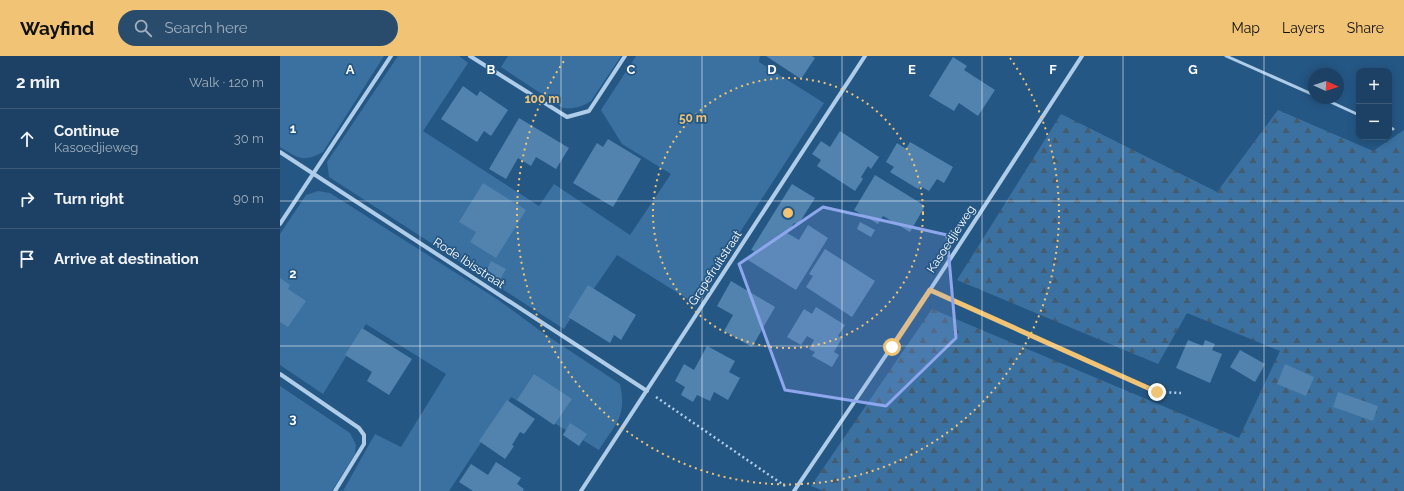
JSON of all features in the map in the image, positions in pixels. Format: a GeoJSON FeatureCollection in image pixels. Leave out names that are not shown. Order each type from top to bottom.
{"type":"FeatureCollection","features":[{"type":"Feature","properties":{"kind":"street"},"geometry":{"type":"LineString","coordinates":[[280,224],[391,56]]}},
{"type":"Feature","properties":{"kind":"street"},"geometry":{"type":"LineString","coordinates":[[470,56],[567,117],[589,111],[625,56]]}},
{"type":"Feature","properties":{"kind":"street","name":"Grapefruitstraat"},"geometry":{"type":"LineString","coordinates":[[581,491],[865,56]]}},
{"type":"Feature","properties":{"kind":"street","name":"Kasoedjieweg"},"geometry":{"type":"LineString","coordinates":[[794,491],[930,290],[1082,56]]}},
{"type":"Feature","properties":{"kind":"street","name":"Rode Ibisstraat"},"geometry":{"type":"LineString","coordinates":[[280,152],[647,391]]}},
{"type":"Feature","properties":{"kind":"street"},"geometry":{"type":"LineString","coordinates":[[280,374],[359,428],[364,435],[364,444],[335,491]]}},
{"type":"Feature","properties":{"kind":"lane"},"geometry":{"type":"LineString","coordinates":[[1226,56],[1308,92]]}},
{"type":"Feature","properties":{"kind":"lane"},"geometry":{"type":"LineString","coordinates":[[1335,104],[1356,114]]}},
{"type":"Feature","properties":{"kind":"path"},"geometry":{"type":"LineString","coordinates":[[930,290],[1157,392],[1181,393]]}},
{"type":"Feature","properties":{"kind":"path"},"geometry":{"type":"LineString","coordinates":[[647,391],[786,487]]}},
{"type":"Feature","properties":{"kind":"highlighted area"},"geometry":{"type":"Polygon","coordinates":[[[823,207],[947,235],[956,338],[886,406],[785,390],[739,264],[823,207]]]}},
{"type":"Feature","properties":{"kind":"green space"},"geometry":{"type":"Polygon","coordinates":[[[280,56],[384,56],[323,152],[310,157],[301,158],[280,147],[280,56]]]}},
{"type":"Feature","properties":{"kind":"green space"},"geometry":{"type":"Polygon","coordinates":[[[398,56],[459,56],[468,63],[423,131],[539,206],[554,184],[630,235],[671,174],[622,144],[601,110],[636,56],[760,56],[759,62],[824,103],[694,303],[617,255],[593,290],[589,289],[564,329],[329,177],[327,162],[398,56]]]}},
{"type":"Feature","properties":{"kind":"green space"},"geometry":{"type":"Polygon","coordinates":[[[508,56],[621,56],[591,101],[574,108],[563,108],[501,67],[508,56]]]}},
{"type":"Feature","properties":{"kind":"green space"},"geometry":{"type":"Polygon","coordinates":[[[1278,110],[1373,151],[1389,140],[1392,140],[1392,138],[1404,130],[1404,491],[824,491],[811,486],[932,309],[1239,438],[1280,351],[1187,313],[1158,364],[957,280],[1061,114],[1217,192],[1278,110]]]}},
{"type":"Feature","properties":{"kind":"green space"},"geometry":{"type":"Polygon","coordinates":[[[318,191],[330,193],[497,299],[546,335],[620,384],[622,395],[621,412],[615,426],[599,450],[511,397],[449,491],[343,491],[375,434],[401,447],[446,374],[366,324],[323,394],[280,365],[280,234],[306,195],[318,191]]]}},
{"type":"Feature","properties":{"kind":"green space"},"geometry":{"type":"Polygon","coordinates":[[[280,386],[350,433],[356,445],[355,454],[332,491],[280,491],[280,386]]]}},
{"type":"Feature","properties":{"kind":"building"},"geometry":{"type":"Polygon","coordinates":[[[766,56],[812,56],[815,58],[801,79],[766,56]]]}},
{"type":"Feature","properties":{"kind":"building"},"geometry":{"type":"Polygon","coordinates":[[[953,57],[967,66],[964,70],[995,90],[978,116],[959,103],[954,111],[929,96],[953,57]]]}},
{"type":"Feature","properties":{"kind":"building"},"geometry":{"type":"Polygon","coordinates":[[[463,86],[477,96],[480,91],[508,110],[491,136],[484,131],[477,142],[441,119],[463,86]]]}},
{"type":"Feature","properties":{"kind":"building"},"geometry":{"type":"Polygon","coordinates":[[[519,118],[569,148],[556,169],[536,157],[531,166],[518,158],[506,179],[489,169],[519,118]]]}},
{"type":"Feature","properties":{"kind":"building"},"geometry":{"type":"Polygon","coordinates":[[[840,131],[879,157],[871,169],[868,166],[861,177],[863,179],[855,191],[817,166],[821,160],[812,154],[821,141],[830,147],[840,131]]]}},
{"type":"Feature","properties":{"kind":"building"},"geometry":{"type":"Polygon","coordinates":[[[608,139],[641,159],[613,207],[573,183],[597,143],[603,147],[608,139]]]}},
{"type":"Feature","properties":{"kind":"building"},"geometry":{"type":"Polygon","coordinates":[[[910,142],[953,167],[944,183],[937,179],[929,191],[920,186],[918,189],[890,172],[894,167],[886,162],[897,143],[906,149],[910,142]]]}},
{"type":"Feature","properties":{"kind":"building"},"geometry":{"type":"Polygon","coordinates":[[[875,175],[925,206],[910,232],[883,216],[878,224],[854,210],[875,175]]]}},
{"type":"Feature","properties":{"kind":"building"},"geometry":{"type":"Polygon","coordinates":[[[483,183],[526,210],[496,258],[470,242],[476,232],[459,222],[483,183]]]}},
{"type":"Feature","properties":{"kind":"building"},"geometry":{"type":"Polygon","coordinates":[[[792,184],[815,198],[798,225],[794,223],[787,233],[799,240],[808,225],[828,238],[796,290],[748,260],[754,251],[751,250],[792,184]]]}},
{"type":"Feature","properties":{"kind":"building"},"geometry":{"type":"Polygon","coordinates":[[[860,222],[875,230],[871,237],[857,229],[860,222]]]}},
{"type":"Feature","properties":{"kind":"building"},"geometry":{"type":"Polygon","coordinates":[[[825,249],[875,281],[852,317],[806,287],[813,276],[809,274],[825,249]]]}},
{"type":"Feature","properties":{"kind":"building"},"geometry":{"type":"Polygon","coordinates":[[[491,261],[506,269],[500,279],[486,271],[491,261]]]}},
{"type":"Feature","properties":{"kind":"building"},"geometry":{"type":"Polygon","coordinates":[[[280,278],[290,285],[288,289],[306,301],[288,327],[280,322],[280,278]]]}},
{"type":"Feature","properties":{"kind":"building"},"geometry":{"type":"Polygon","coordinates":[[[731,281],[775,307],[752,347],[724,331],[733,315],[717,306],[731,281]]]}},
{"type":"Feature","properties":{"kind":"building"},"geometry":{"type":"Polygon","coordinates":[[[588,285],[636,315],[621,340],[614,335],[610,343],[568,317],[588,285]]]}},
{"type":"Feature","properties":{"kind":"building"},"geometry":{"type":"Polygon","coordinates":[[[816,307],[845,325],[838,336],[842,338],[834,352],[839,355],[832,367],[812,356],[815,352],[809,349],[814,340],[807,336],[801,345],[787,337],[804,309],[812,314],[816,307]]]}},
{"type":"Feature","properties":{"kind":"building"},"geometry":{"type":"Polygon","coordinates":[[[362,328],[412,359],[389,395],[367,381],[372,372],[345,355],[362,328]]]}},
{"type":"Feature","properties":{"kind":"building"},"geometry":{"type":"Polygon","coordinates":[[[1188,340],[1203,346],[1205,340],[1215,344],[1212,350],[1222,354],[1210,383],[1176,368],[1188,340]]]}},
{"type":"Feature","properties":{"kind":"building"},"geometry":{"type":"Polygon","coordinates":[[[707,346],[735,361],[729,372],[740,378],[728,400],[714,392],[710,401],[697,395],[693,402],[681,395],[685,387],[675,381],[684,364],[694,370],[707,346]]]}},
{"type":"Feature","properties":{"kind":"building"},"geometry":{"type":"Polygon","coordinates":[[[1240,350],[1265,364],[1255,382],[1230,367],[1240,350]]]}},
{"type":"Feature","properties":{"kind":"building"},"geometry":{"type":"Polygon","coordinates":[[[1285,364],[1314,377],[1306,396],[1277,384],[1285,364]]]}},
{"type":"Feature","properties":{"kind":"building"},"geometry":{"type":"Polygon","coordinates":[[[534,374],[572,399],[554,425],[517,400],[534,374]]]}},
{"type":"Feature","properties":{"kind":"building"},"geometry":{"type":"Polygon","coordinates":[[[1338,392],[1378,406],[1373,421],[1333,407],[1338,392]]]}},
{"type":"Feature","properties":{"kind":"building"},"geometry":{"type":"Polygon","coordinates":[[[507,400],[535,419],[524,434],[520,432],[512,445],[514,446],[505,459],[479,441],[507,400]]]}},
{"type":"Feature","properties":{"kind":"building"},"geometry":{"type":"Polygon","coordinates":[[[570,423],[587,434],[579,446],[563,435],[570,423]]]}},
{"type":"Feature","properties":{"kind":"building"},"geometry":{"type":"Polygon","coordinates":[[[496,462],[521,478],[517,484],[524,489],[523,491],[473,491],[459,482],[471,464],[488,475],[496,462]]]}},
{"type":"Feature","properties":{"kind":"route"},"geometry":{"type":"LineString","coordinates":[[892,347],[930,290],[1157,392]]}}]}
